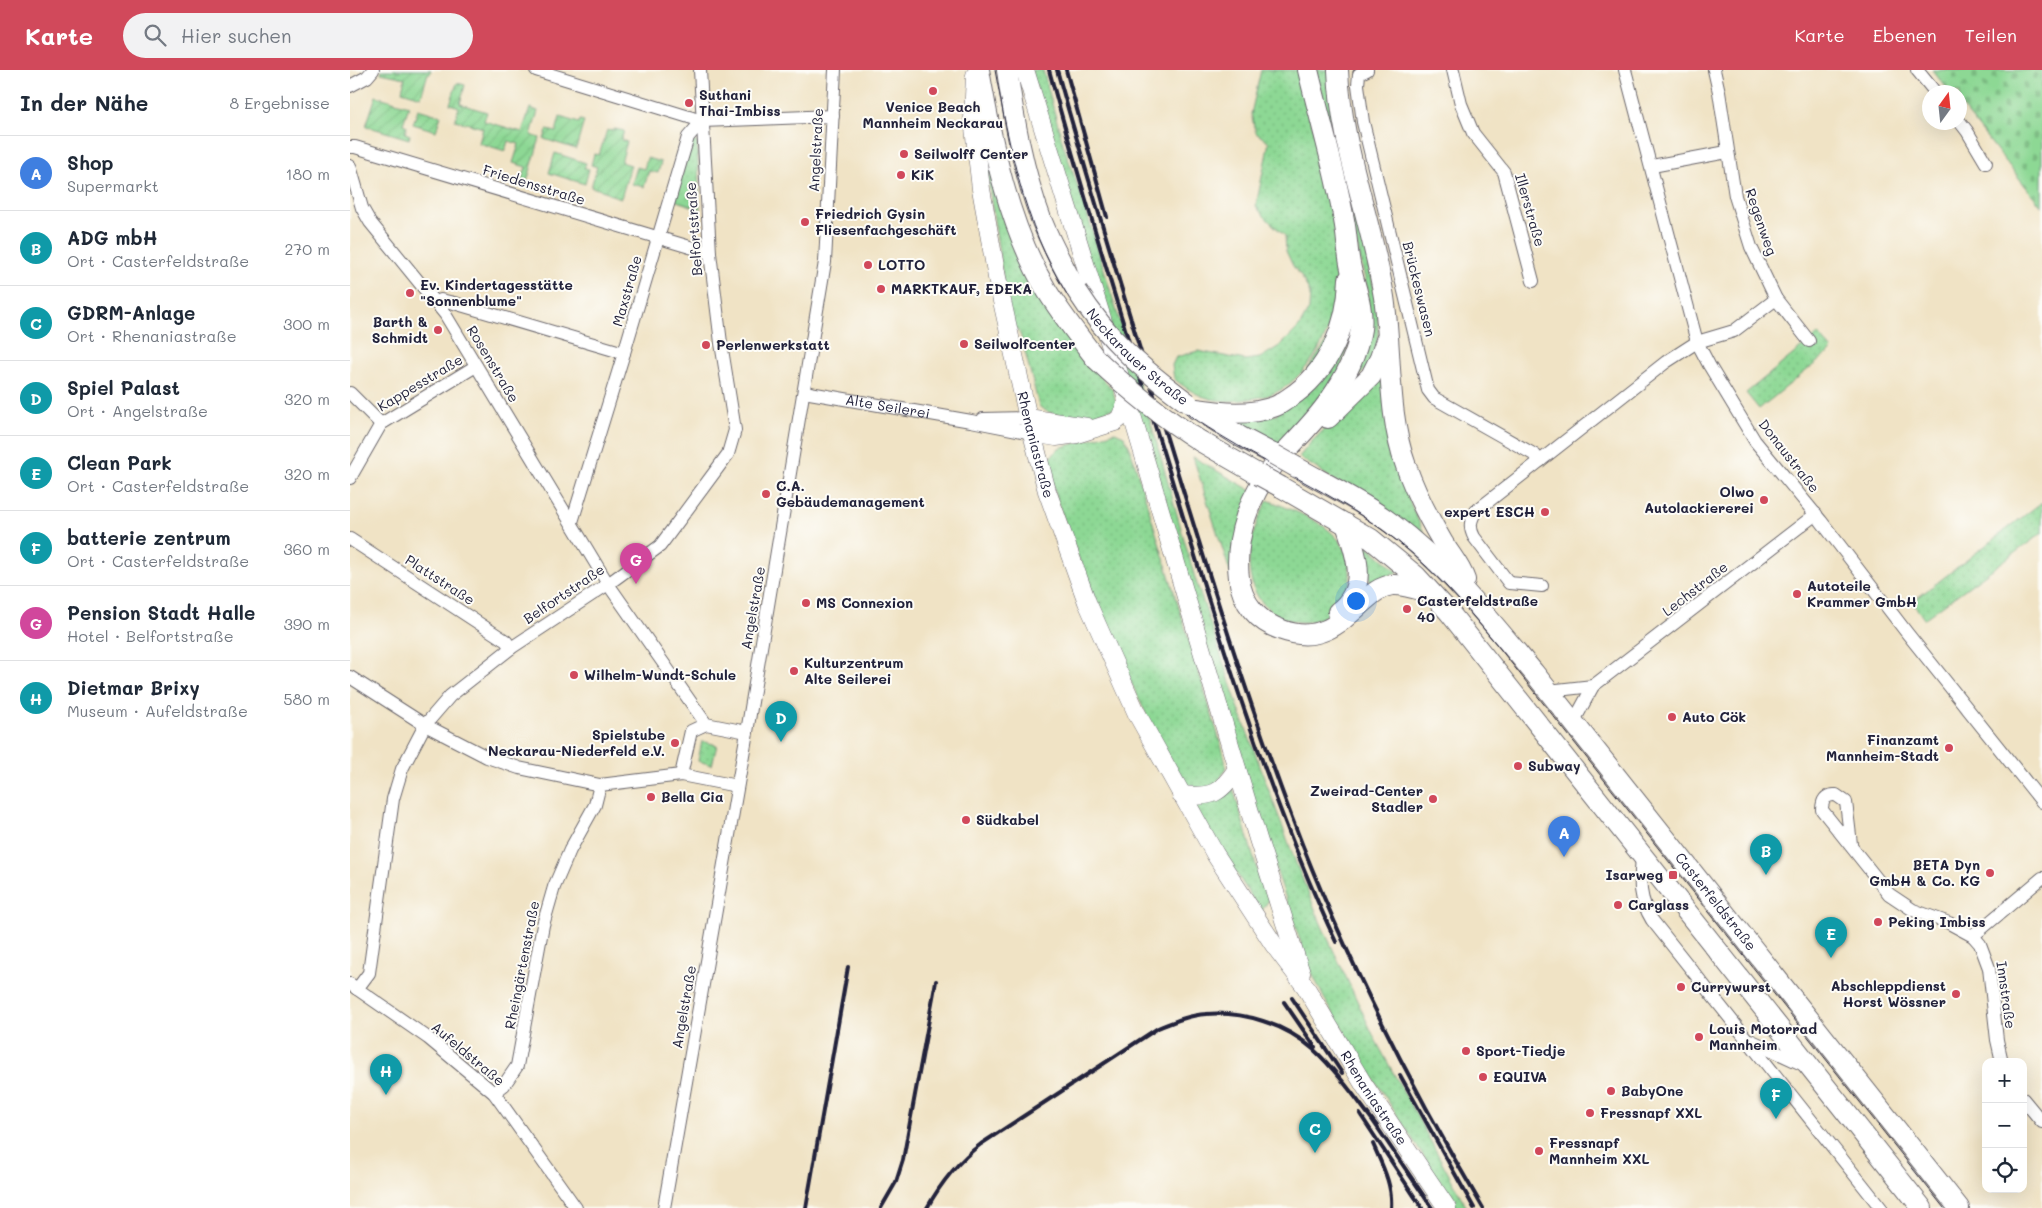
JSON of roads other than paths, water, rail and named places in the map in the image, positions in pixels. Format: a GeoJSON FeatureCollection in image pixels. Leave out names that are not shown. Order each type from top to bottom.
{"type":"FeatureCollection","features":[{"type":"Feature","properties":{"kind":"main road","name":"Neckarauer Straße"},"geometry":{"type":"LineString","coordinates":[[978,70],[988,123],[1018,228],[1047,291],[1068,323],[1096,359],[1132,393],[1174,424],[1200,441],[1346,524],[1391,555],[1432,594]]}},
{"type":"Feature","properties":{"kind":"main road","name":"Neckarauer Straße"},"geometry":{"type":"LineString","coordinates":[[1007,70],[1014,116],[1029,183],[1042,220],[1059,260],[1077,291],[1116,343],[1138,365],[1192,406],[1240,436],[1360,502],[1390,523],[1445,569],[1471,596]]}},
{"type":"Feature","properties":{"kind":"main road"},"geometry":{"type":"LineString","coordinates":[[1192,406],[1222,413],[1246,413],[1277,406],[1302,390],[1323,366],[1340,334],[1348,294],[1349,262],[1344,220],[1308,70]]}},
{"type":"Feature","properties":{"kind":"main road"},"geometry":{"type":"LineString","coordinates":[[1338,70],[1346,137],[1378,266],[1388,334],[1398,431],[1405,464],[1421,503],[1443,543],[1461,570],[1471,596]]}},
{"type":"Feature","properties":{"kind":"main road"},"geometry":{"type":"LineString","coordinates":[[1349,262],[1362,309],[1361,328],[1356,349],[1344,377],[1329,402],[1276,463],[1256,494],[1246,517],[1239,542],[1238,568],[1240,586],[1247,604],[1262,619],[1280,630],[1296,635],[1318,634],[1341,622],[1375,591],[1392,585],[1404,586],[1432,594]]}},
{"type":"Feature","properties":{"kind":"main road"},"geometry":{"type":"LineString","coordinates":[[1346,524],[1359,569],[1356,586],[1346,606],[1328,620],[1308,627],[1293,625],[1276,619],[1262,609],[1252,594],[1247,578],[1246,556],[1252,517],[1261,498],[1283,466],[1307,439],[1371,376],[1380,358],[1388,334]]}},
{"type":"Feature","properties":{"kind":"main road","name":"Casterfeldstraße"},"geometry":{"type":"LineString","coordinates":[[1432,594],[1482,653],[1922,1208]]}},
{"type":"Feature","properties":{"kind":"main road","name":"Casterfeldstraße"},"geometry":{"type":"LineString","coordinates":[[1471,596],[1548,690],[1959,1208]]}},
{"type":"Feature","properties":{"kind":"street"},"geometry":{"type":"LineString","coordinates":[[350,86],[367,77],[373,70]]}},
{"type":"Feature","properties":{"kind":"street"},"geometry":{"type":"LineString","coordinates":[[536,70],[702,122],[833,116]]}},
{"type":"Feature","properties":{"kind":"street"},"geometry":{"type":"LineString","coordinates":[[700,70],[702,122]]}},
{"type":"Feature","properties":{"kind":"street","name":"Angelstraße"},"geometry":{"type":"LineString","coordinates":[[664,1208],[747,732],[825,262],[835,70]]}},
{"type":"Feature","properties":{"kind":"street","name":"Rhenaniastraße"},"geometry":{"type":"LineString","coordinates":[[978,70],[973,119],[981,189],[998,283],[1030,426],[1047,491],[1087,602],[1137,714],[1215,854],[1282,941],[1305,986],[1364,1085],[1446,1208]]}},
{"type":"Feature","properties":{"kind":"street","name":"Rhenaniastraße"},"geometry":{"type":"LineString","coordinates":[[1025,70],[1127,401],[1237,769],[1282,941]]}},
{"type":"Feature","properties":{"kind":"street","name":"Brückeswasen"},"geometry":{"type":"LineString","coordinates":[[1367,70],[1359,74],[1358,85],[1362,122],[1428,390],[1434,398],[1535,455],[1540,461]]}},
{"type":"Feature","properties":{"kind":"street","name":"Illerstraße"},"geometry":{"type":"LineString","coordinates":[[1453,70],[1461,104],[1473,133],[1504,172],[1534,281]]}},
{"type":"Feature","properties":{"kind":"street","name":"Donaustraße"},"geometry":{"type":"LineString","coordinates":[[1625,70],[1698,342],[1709,365],[1755,440],[1816,514],[1907,633],[2042,802]]}},
{"type":"Feature","properties":{"kind":"street","name":"Regenweg"},"geometry":{"type":"LineString","coordinates":[[1714,70],[1737,204],[1751,247],[1776,299],[1809,341]]}},
{"type":"Feature","properties":{"kind":"street"},"geometry":{"type":"LineString","coordinates":[[1917,70],[1929,85]]}},
{"type":"Feature","properties":{"kind":"street","name":"Maxstraße"},"geometry":{"type":"LineString","coordinates":[[572,522],[688,137],[702,122]]}},
{"type":"Feature","properties":{"kind":"street","name":"Belfortstraße"},"geometry":{"type":"LineString","coordinates":[[354,987],[369,973],[393,799],[402,769],[425,725],[450,696],[511,648],[608,584],[660,546],[728,454],[735,430],[721,343],[710,253],[702,122]]}},
{"type":"Feature","properties":{"kind":"street"},"geometry":{"type":"LineString","coordinates":[[1966,130],[1986,163]]}},
{"type":"Feature","properties":{"kind":"street","name":"Friedensstraße"},"geometry":{"type":"LineString","coordinates":[[350,147],[355,146],[710,253]]}},
{"type":"Feature","properties":{"kind":"street"},"geometry":{"type":"LineString","coordinates":[[1652,166],[1728,152]]}},
{"type":"Feature","properties":{"kind":"street","name":"Rosenstraße"},"geometry":{"type":"LineString","coordinates":[[350,166],[366,216],[445,314],[608,584],[706,724]]}},
{"type":"Feature","properties":{"kind":"street"},"geometry":{"type":"LineString","coordinates":[[1542,586],[1509,582],[1470,530],[1470,520],[1476,511],[1666,362],[1698,342],[1734,331],[1776,299]]}},
{"type":"Feature","properties":{"kind":"street"},"geometry":{"type":"LineString","coordinates":[[436,303],[441,300],[454,302],[624,353]]}},
{"type":"Feature","properties":{"kind":"street","name":"Kappesstraße"},"geometry":{"type":"LineString","coordinates":[[350,478],[380,424],[476,366]]}},
{"type":"Feature","properties":{"kind":"street","name":"Alte Seilerei"},"geometry":{"type":"LineString","coordinates":[[804,392],[971,420],[1002,418],[1030,426],[1093,428],[1115,422]]}},
{"type":"Feature","properties":{"kind":"street"},"geometry":{"type":"LineString","coordinates":[[350,393],[380,424]]}},
{"type":"Feature","properties":{"kind":"street"},"geometry":{"type":"LineString","coordinates":[[1127,401],[1120,418],[1115,422],[1137,435]]}},
{"type":"Feature","properties":{"kind":"street","name":"Lechstraße"},"geometry":{"type":"LineString","coordinates":[[1573,723],[1592,686],[1816,514]]}},
{"type":"Feature","properties":{"kind":"street","name":"Plattstraße"},"geometry":{"type":"LineString","coordinates":[[350,540],[506,641],[511,648]]}},
{"type":"Feature","properties":{"kind":"street"},"geometry":{"type":"LineString","coordinates":[[350,677],[425,725],[486,757],[519,768],[600,785],[681,775],[737,786]]}},
{"type":"Feature","properties":{"kind":"street"},"geometry":{"type":"LineString","coordinates":[[1548,690],[1592,686]]}},
{"type":"Feature","properties":{"kind":"street"},"geometry":{"type":"LineString","coordinates":[[681,775],[691,731],[706,724],[747,732]]}},
{"type":"Feature","properties":{"kind":"street"},"geometry":{"type":"LineString","coordinates":[[1182,795],[1200,797],[1216,794],[1226,785],[1237,769]]}},
{"type":"Feature","properties":{"kind":"street","name":"Rheingärtenstraße"},"geometry":{"type":"LineString","coordinates":[[494,1094],[504,1085],[518,1066],[543,925],[554,887],[570,850],[595,805],[600,785]]}},
{"type":"Feature","properties":{"kind":"street"},"geometry":{"type":"LineString","coordinates":[[1851,844],[1874,876],[1900,903],[1913,910],[1949,923],[1973,936],[2042,878]]}},
{"type":"Feature","properties":{"kind":"street","name":"Casterfeldstraße"},"geometry":{"type":"LineString","coordinates":[[1642,856],[1640,892],[1645,908],[1652,920],[1882,1208]]}},
{"type":"Feature","properties":{"kind":"street","name":"Innstraße"},"geometry":{"type":"LineString","coordinates":[[1973,936],[1985,953],[1990,968],[1997,1040],[2001,1058]]}},
{"type":"Feature","properties":{"kind":"street","name":"Aufeldstraße"},"geometry":{"type":"LineString","coordinates":[[354,987],[428,1038],[494,1094],[576,1208]]}},
{"type":"Feature","properties":{"kind":"street","name":"Casterfeldstraße"},"geometry":{"type":"LineString","coordinates":[[1747,1039],[1810,1068]]}},
{"type":"Feature","properties":{"kind":"street"},"geometry":{"type":"LineString","coordinates":[[2026,1103],[2042,1122]]}},
{"type":"Feature","properties":{"kind":"tram line"},"geometry":{"type":"LineString","coordinates":[[995,70],[1012,155],[1029,212],[1051,266],[1084,319],[1129,368],[1181,410],[1238,446],[1353,511],[1398,541],[1429,568],[1471,613],[1497,645],[1944,1208]]}},
{"type":"Feature","properties":{"kind":"railway"},"geometry":{"type":"LineString","coordinates":[[1049,70],[1108,274],[1245,712],[1288,829],[1336,942]]}},
{"type":"Feature","properties":{"kind":"railway"},"geometry":{"type":"LineString","coordinates":[[1057,70],[1208,571],[1240,671],[1292,818],[1355,968],[1403,1065],[1483,1208]]}},
{"type":"Feature","properties":{"kind":"railway"},"geometry":{"type":"LineString","coordinates":[[1066,70],[1107,217]]}},
{"type":"Feature","properties":{"kind":"railway"},"geometry":{"type":"LineString","coordinates":[[806,1208],[848,967]]}},
{"type":"Feature","properties":{"kind":"railway"},"geometry":{"type":"LineString","coordinates":[[881,1208],[896,1182],[903,1160],[936,981]]}},
{"type":"Feature","properties":{"kind":"railway"},"geometry":{"type":"LineString","coordinates":[[1292,998],[1342,1073]]}},
{"type":"Feature","properties":{"kind":"railway"},"geometry":{"type":"LineString","coordinates":[[1284,1002],[1315,1047]]}},
{"type":"Feature","properties":{"kind":"railway"},"geometry":{"type":"LineString","coordinates":[[927,1208],[951,1173],[981,1144],[1158,1028],[1193,1016],[1220,1014],[1249,1017],[1277,1026],[1302,1040],[1330,1067],[1377,1126]]}},
{"type":"Feature","properties":{"kind":"railway"},"geometry":{"type":"LineString","coordinates":[[1400,1075],[1474,1208]]}},
{"type":"Feature","properties":{"kind":"railway"},"geometry":{"type":"LineString","coordinates":[[1360,1114],[1422,1208]]}},
{"type":"Feature","properties":{"kind":"railway"},"geometry":{"type":"LineString","coordinates":[[1373,1121],[1432,1208]]}},
{"type":"Feature","properties":{"kind":"railway"},"geometry":{"type":"LineString","coordinates":[[1373,1144],[1389,1183],[1391,1208]]}},
{"type":"Feature","properties":{"kind":"place","name":"Venice Beach Mannheim Neckarau"},"geometry":{"type":"Point","coordinates":[933,91]}},
{"type":"Feature","properties":{"kind":"place","name":"Suthani Thai-Imbiss"},"geometry":{"type":"Point","coordinates":[689,103]}},
{"type":"Feature","properties":{"kind":"place","name":"Seilwolff Center"},"geometry":{"type":"Point","coordinates":[904,154]}},
{"type":"Feature","properties":{"kind":"place","name":"KiK"},"geometry":{"type":"Point","coordinates":[901,175]}},
{"type":"Feature","properties":{"kind":"place","name":"Friedrich Gysin Fliesenfachgeschäft"},"geometry":{"type":"Point","coordinates":[805,222]}},
{"type":"Feature","properties":{"kind":"place","name":"LOTTO"},"geometry":{"type":"Point","coordinates":[868,265]}},
{"type":"Feature","properties":{"kind":"place","name":"MARKTKAUF, EDEKA"},"geometry":{"type":"Point","coordinates":[881,289]}},
{"type":"Feature","properties":{"kind":"place","name":"Ev. Kindertagesstätte \"Sonnenblume\""},"geometry":{"type":"Point","coordinates":[410,293]}},
{"type":"Feature","properties":{"kind":"place","name":"Barth & Schmidt"},"geometry":{"type":"Point","coordinates":[438,330]}},
{"type":"Feature","properties":{"kind":"place","name":"Seilwolfcenter"},"geometry":{"type":"Point","coordinates":[964,344]}},
{"type":"Feature","properties":{"kind":"place","name":"Perlenwerkstatt"},"geometry":{"type":"Point","coordinates":[706,345]}},
{"type":"Feature","properties":{"kind":"place","name":"C.A. Gebäudemanagement"},"geometry":{"type":"Point","coordinates":[766,494]}},
{"type":"Feature","properties":{"kind":"place","name":"Olwo Autolackiererei"},"geometry":{"type":"Point","coordinates":[1764,500]}},
{"type":"Feature","properties":{"kind":"place","name":"expert ESCH"},"geometry":{"type":"Point","coordinates":[1545,512]}},
{"type":"Feature","properties":{"kind":"place","name":"Pension Stadt Halle"},"geometry":{"type":"Point","coordinates":[636,584]}},
{"type":"Feature","properties":{"kind":"place","name":"Autoteile Krammer GmbH"},"geometry":{"type":"Point","coordinates":[1797,594]}},
{"type":"Feature","properties":{"kind":"place","name":"MS Connexion"},"geometry":{"type":"Point","coordinates":[806,603]}},
{"type":"Feature","properties":{"kind":"place","name":"Casterfeldstraße 40"},"geometry":{"type":"Point","coordinates":[1407,609]}},
{"type":"Feature","properties":{"kind":"place","name":"Kulturzentrum Alte Seilerei"},"geometry":{"type":"Point","coordinates":[794,671]}},
{"type":"Feature","properties":{"kind":"place","name":"Wilhelm-Wundt-Schule"},"geometry":{"type":"Point","coordinates":[574,675]}},
{"type":"Feature","properties":{"kind":"place","name":"Auto Cök"},"geometry":{"type":"Point","coordinates":[1672,717]}},
{"type":"Feature","properties":{"kind":"place","name":"Spiel Palast"},"geometry":{"type":"Point","coordinates":[781,742]}},
{"type":"Feature","properties":{"kind":"place","name":"Spielstube Neckarau-Niederfeld e.V."},"geometry":{"type":"Point","coordinates":[675,743]}},
{"type":"Feature","properties":{"kind":"place","name":"Finanzamt Mannheim-Stadt"},"geometry":{"type":"Point","coordinates":[1949,748]}},
{"type":"Feature","properties":{"kind":"place","name":"Subway"},"geometry":{"type":"Point","coordinates":[1518,766]}},
{"type":"Feature","properties":{"kind":"place","name":"Bella Cia"},"geometry":{"type":"Point","coordinates":[651,797]}},
{"type":"Feature","properties":{"kind":"place","name":"Zweirad-Center Stadler"},"geometry":{"type":"Point","coordinates":[1433,799]}},
{"type":"Feature","properties":{"kind":"place","name":"Südkabel"},"geometry":{"type":"Point","coordinates":[966,820]}},
{"type":"Feature","properties":{"kind":"place","name":"Shop"},"geometry":{"type":"Point","coordinates":[1564,857]}},
{"type":"Feature","properties":{"kind":"place","name":"BETA Dyn GmbH & Co. KG"},"geometry":{"type":"Point","coordinates":[1990,873]}},
{"type":"Feature","properties":{"kind":"place","name":"Isarweg"},"geometry":{"type":"Point","coordinates":[1673,875]}},
{"type":"Feature","properties":{"kind":"place","name":"ADG mbH"},"geometry":{"type":"Point","coordinates":[1766,875]}},
{"type":"Feature","properties":{"kind":"place","name":"Carglass"},"geometry":{"type":"Point","coordinates":[1618,905]}},
{"type":"Feature","properties":{"kind":"place","name":"Peking Imbiss"},"geometry":{"type":"Point","coordinates":[1878,922]}},
{"type":"Feature","properties":{"kind":"place","name":"Clean Park"},"geometry":{"type":"Point","coordinates":[1831,958]}},
{"type":"Feature","properties":{"kind":"place","name":"Currywurst"},"geometry":{"type":"Point","coordinates":[1681,987]}},
{"type":"Feature","properties":{"kind":"place","name":"Abschleppdienst Horst Wössner"},"geometry":{"type":"Point","coordinates":[1956,994]}},
{"type":"Feature","properties":{"kind":"place","name":"Louis Motorrad Mannheim"},"geometry":{"type":"Point","coordinates":[1699,1037]}},
{"type":"Feature","properties":{"kind":"place","name":"Sport-Tiedje"},"geometry":{"type":"Point","coordinates":[1466,1051]}},
{"type":"Feature","properties":{"kind":"place","name":"EQUIVA"},"geometry":{"type":"Point","coordinates":[1483,1077]}},
{"type":"Feature","properties":{"kind":"place","name":"BabyOne"},"geometry":{"type":"Point","coordinates":[1611,1091]}},
{"type":"Feature","properties":{"kind":"place","name":"Dietmar Brixy"},"geometry":{"type":"Point","coordinates":[386,1095]}},
{"type":"Feature","properties":{"kind":"place","name":"Fressnapf XXL"},"geometry":{"type":"Point","coordinates":[1590,1113]}},
{"type":"Feature","properties":{"kind":"place","name":"batterie zentrum"},"geometry":{"type":"Point","coordinates":[1776,1119]}},
{"type":"Feature","properties":{"kind":"place","name":"Fressnapf Mannheim XXL"},"geometry":{"type":"Point","coordinates":[1539,1151]}},
{"type":"Feature","properties":{"kind":"place","name":"GDRM-Anlage"},"geometry":{"type":"Point","coordinates":[1315,1153]}}]}
